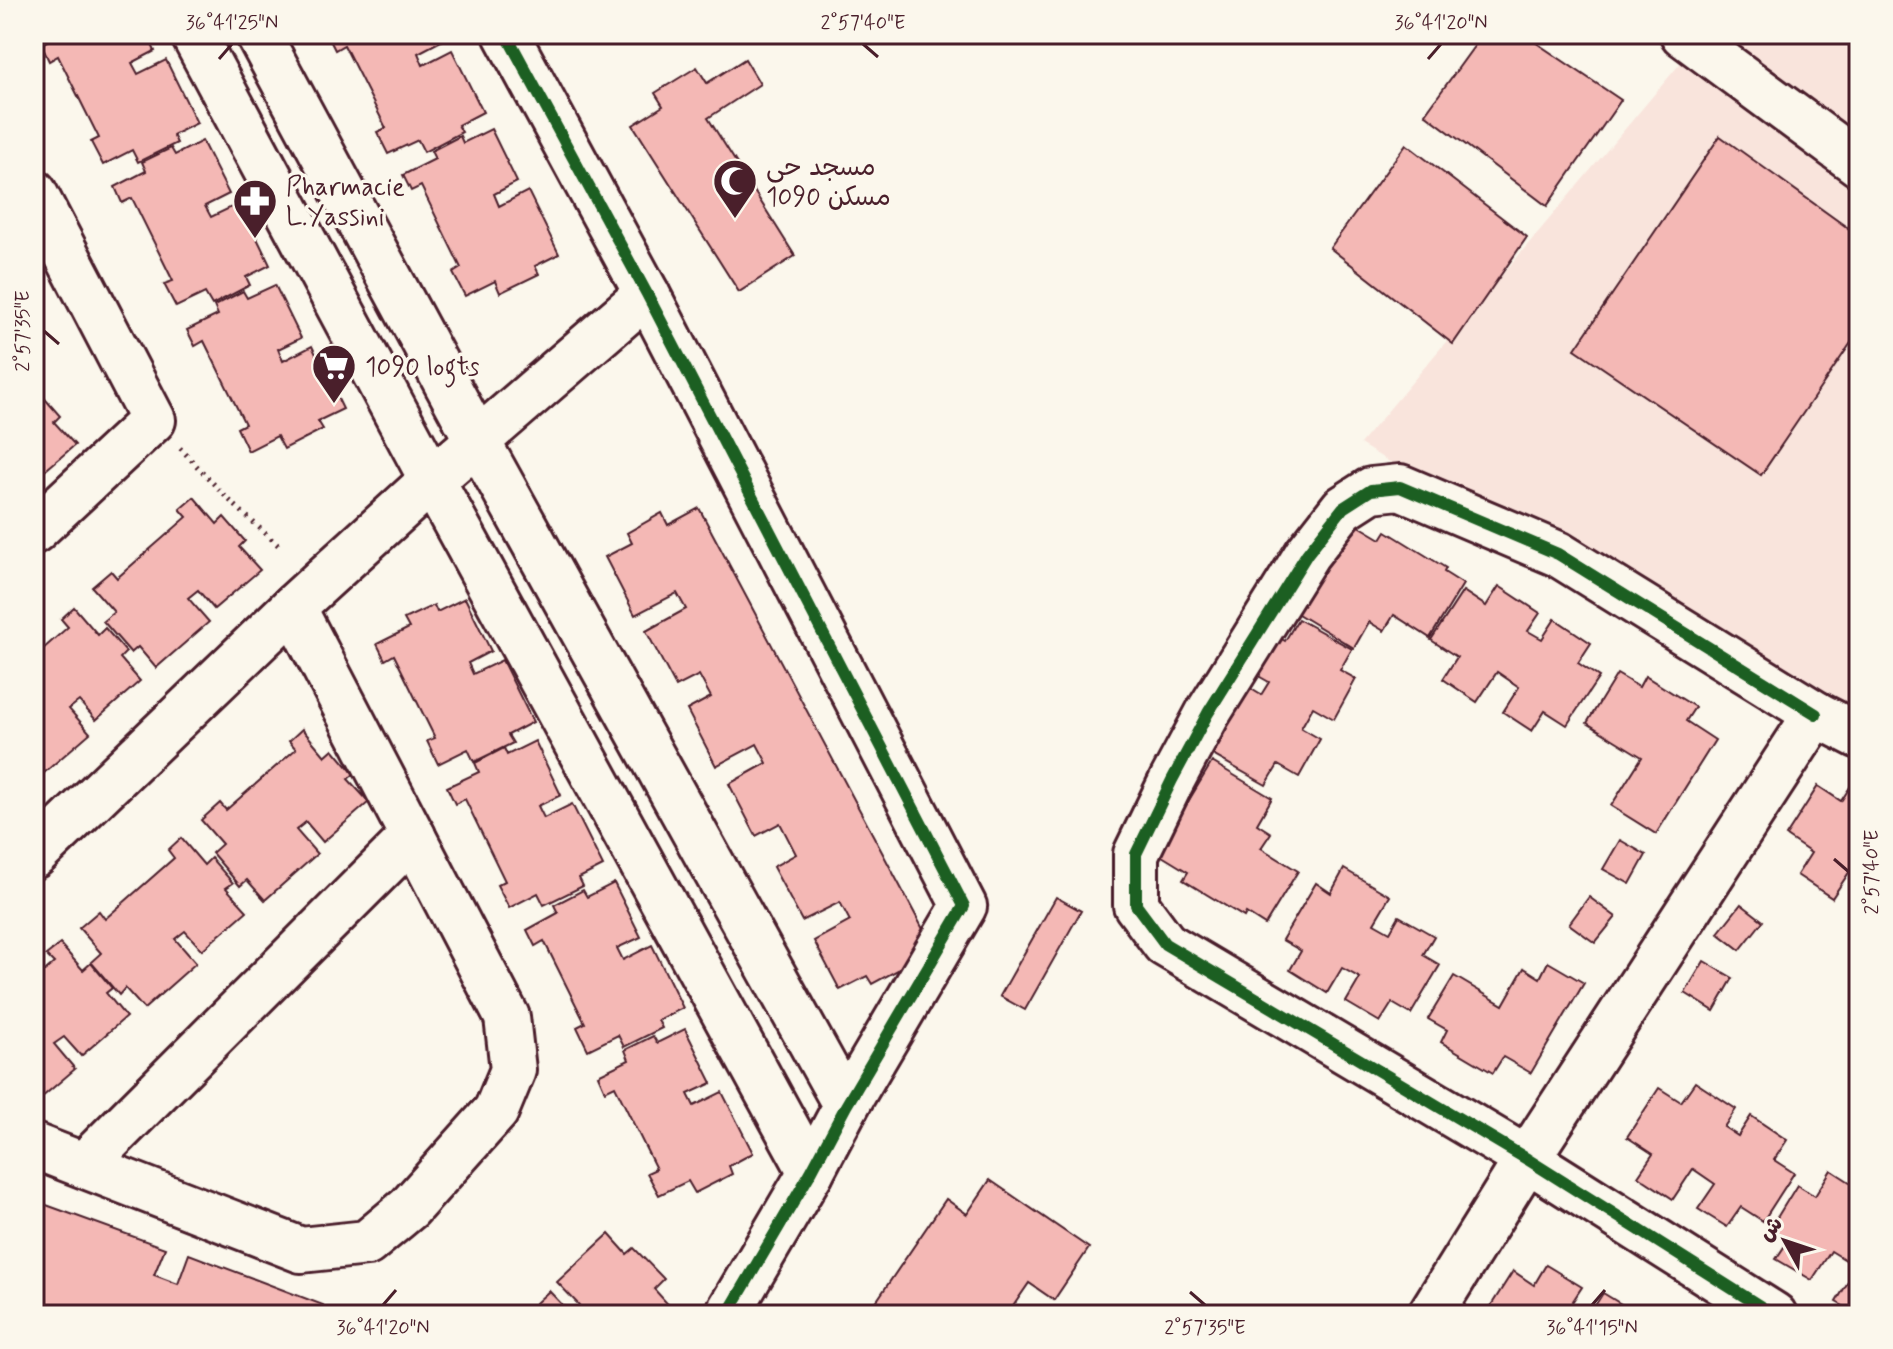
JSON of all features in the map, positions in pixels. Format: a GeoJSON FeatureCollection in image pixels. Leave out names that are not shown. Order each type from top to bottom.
{"type":"FeatureCollection","features":[{"type":"Feature","properties":{"kind":"street"},"geometry":{"type":"LineString","coordinates":[[193,34],[432,480],[811,1172]]}},
{"type":"Feature","properties":{"kind":"street"},"geometry":{"type":"LineString","coordinates":[[258,34],[477,440],[846,1106]]}},
{"type":"Feature","properties":{"kind":"street"},"geometry":{"type":"LineString","coordinates":[[506,34],[647,294],[964,906],[727,1315]]}},
{"type":"Feature","properties":{"kind":"street"},"geometry":{"type":"LineString","coordinates":[[1683,34],[1859,164]]}},
{"type":"Feature","properties":{"kind":"street"},"geometry":{"type":"LineString","coordinates":[[34,531],[153,420],[40,221]]}},
{"type":"Feature","properties":{"kind":"street"},"geometry":{"type":"LineString","coordinates":[[34,856],[293,607],[477,440],[647,294]]}},
{"type":"Feature","properties":{"kind":"street"},"geometry":{"type":"LineString","coordinates":[[1774,1315],[1527,1159],[1165,944],[1136,905],[1136,854],[1208,713],[1307,554],[1343,508],[1371,490],[1400,487],[1558,554],[1816,714],[1859,736]]}},
{"type":"Feature","properties":{"kind":"street"},"geometry":{"type":"LineString","coordinates":[[34,1146],[301,1250],[367,1243],[409,1208],[496,1111],[513,1070],[507,1017],[293,607]]}},
{"type":"Feature","properties":{"kind":"street"},"geometry":{"type":"LineString","coordinates":[[1430,1315],[1527,1159],[1816,714]]}},
{"type":"Feature","properties":{"kind":"street"},"geometry":{"type":"LineString","coordinates":[[84,1165],[413,836]]}},
{"type":"Feature","properties":{"kind":"path"},"geometry":{"type":"LineString","coordinates":[[153,420],[226,497],[279,546]]}},
{"type":"Feature","properties":{"kind":"shaded area"},"geometry":{"type":"Polygon","coordinates":[[[1705,34],[1859,34],[1859,743],[1803,713],[1360,444],[1705,34]]]}},
{"type":"Feature","properties":{"kind":"building"},"geometry":{"type":"Polygon","coordinates":[[[61,34],[147,34],[155,51],[132,63],[138,74],[166,60],[197,123],[173,135],[177,143],[138,162],[132,150],[103,165],[91,142],[99,138],[58,56],[49,61],[41,44],[61,34]]]}},
{"type":"Feature","properties":{"kind":"building"},"geometry":{"type":"Polygon","coordinates":[[[327,34],[437,34],[441,41],[418,53],[423,65],[452,50],[483,112],[458,125],[462,132],[424,152],[418,140],[388,154],[377,132],[386,128],[344,45],[335,50],[327,34]]]}},
{"type":"Feature","properties":{"kind":"building"},"geometry":{"type":"Polygon","coordinates":[[[1483,34],[1523,34],[1621,100],[1547,206],[1425,114],[1483,34]]]}},
{"type":"Feature","properties":{"kind":"building"},"geometry":{"type":"Polygon","coordinates":[[[745,59],[760,84],[708,118],[795,256],[739,292],[633,125],[663,106],[655,93],[697,67],[707,83],[745,59]]]}},
{"type":"Feature","properties":{"kind":"building"},"geometry":{"type":"Polygon","coordinates":[[[491,129],[517,182],[494,194],[499,206],[528,191],[559,254],[535,266],[539,274],[500,293],[495,281],[465,296],[453,273],[461,268],[421,186],[411,191],[403,175],[435,159],[431,151],[460,136],[463,143],[491,129]]]}},
{"type":"Feature","properties":{"kind":"building"},"geometry":{"type":"Polygon","coordinates":[[[1720,136],[1859,236],[1859,331],[1761,475],[1575,349],[1720,136]]]}},
{"type":"Feature","properties":{"kind":"building"},"geometry":{"type":"Polygon","coordinates":[[[202,141],[229,194],[205,206],[211,217],[240,203],[270,265],[246,277],[250,285],[212,305],[205,293],[176,307],[164,284],[173,281],[132,198],[122,203],[115,187],[146,171],[142,162],[171,148],[175,155],[202,141]]]}},
{"type":"Feature","properties":{"kind":"building"},"geometry":{"type":"Polygon","coordinates":[[[1406,144],[1527,237],[1453,344],[1330,248],[1406,144]]]}},
{"type":"Feature","properties":{"kind":"building"},"geometry":{"type":"Polygon","coordinates":[[[275,285],[301,338],[278,349],[283,361],[312,346],[343,409],[318,421],[323,429],[284,449],[277,436],[248,451],[237,428],[245,424],[204,341],[195,346],[187,330],[218,315],[214,306],[243,291],[247,298],[275,285]]]}},
{"type":"Feature","properties":{"kind":"building"},"geometry":{"type":"Polygon","coordinates":[[[39,392],[60,416],[54,422],[75,445],[34,480],[34,397],[39,392]]]}},
{"type":"Feature","properties":{"kind":"building"},"geometry":{"type":"Polygon","coordinates":[[[194,497],[217,524],[224,517],[245,541],[239,547],[260,570],[214,609],[198,590],[188,598],[209,622],[156,668],[138,647],[131,653],[103,621],[114,612],[92,587],[111,571],[117,578],[187,517],[180,509],[194,497]]]}},
{"type":"Feature","properties":{"kind":"building"},"geometry":{"type":"Polygon","coordinates":[[[699,508],[932,946],[911,963],[872,984],[867,976],[840,990],[814,941],[850,921],[840,902],[802,921],[773,867],[796,854],[780,823],[756,836],[729,784],[767,763],[757,744],[716,766],[687,710],[711,697],[699,675],[676,687],[646,631],[686,609],[677,593],[635,615],[605,557],[632,543],[627,533],[662,513],[668,525],[699,508]]]}},
{"type":"Feature","properties":{"kind":"building"},"geometry":{"type":"Polygon","coordinates":[[[1349,520],[1381,539],[1386,531],[1446,568],[1444,572],[1463,584],[1430,638],[1394,615],[1384,631],[1369,622],[1354,648],[1293,611],[1349,520]]]}},
{"type":"Feature","properties":{"kind":"building"},"geometry":{"type":"Polygon","coordinates":[[[1499,586],[1540,613],[1528,631],[1542,639],[1555,619],[1591,643],[1578,663],[1599,677],[1567,725],[1545,711],[1532,731],[1503,712],[1519,687],[1497,672],[1477,702],[1443,679],[1457,657],[1431,640],[1463,591],[1486,606],[1499,586]]]}},
{"type":"Feature","properties":{"kind":"building"},"geometry":{"type":"Polygon","coordinates":[[[465,598],[491,651],[468,663],[473,674],[502,660],[533,722],[508,735],[513,743],[474,762],[468,749],[438,764],[427,741],[435,738],[394,655],[385,660],[377,644],[409,628],[404,619],[434,605],[437,612],[465,598]]]}},
{"type":"Feature","properties":{"kind":"building"},"geometry":{"type":"Polygon","coordinates":[[[74,607],[98,635],[105,628],[126,652],[120,658],[140,681],[96,720],[79,701],[69,709],[90,733],[37,779],[34,775],[34,657],[68,627],[61,619],[74,607]]]}},
{"type":"Feature","properties":{"kind":"building"},"geometry":{"type":"Polygon","coordinates":[[[1298,619],[1352,649],[1340,670],[1356,679],[1334,719],[1313,707],[1301,728],[1320,739],[1299,777],[1278,765],[1266,785],[1213,755],[1223,737],[1206,727],[1233,678],[1261,695],[1269,682],[1246,669],[1268,631],[1285,641],[1298,619]]]}},
{"type":"Feature","properties":{"kind":"building"},"geometry":{"type":"Polygon","coordinates":[[[1617,674],[1639,687],[1645,676],[1695,707],[1686,721],[1715,740],[1656,834],[1611,806],[1642,757],[1587,723],[1617,674]]]}},
{"type":"Feature","properties":{"kind":"building"},"geometry":{"type":"Polygon","coordinates":[[[302,729],[325,756],[333,749],[354,774],[348,779],[369,802],[323,842],[306,822],[296,830],[317,854],[265,900],[247,880],[240,886],[212,853],[222,844],[201,820],[220,803],[226,810],[296,749],[289,741],[302,729]]]}},
{"type":"Feature","properties":{"kind":"building"},"geometry":{"type":"Polygon","coordinates":[[[535,741],[561,795],[538,806],[544,818],[572,804],[603,866],[579,878],[583,886],[544,905],[538,893],[509,908],[497,885],[505,881],[465,799],[455,804],[447,787],[479,772],[475,763],[504,748],[507,755],[535,741]]]}},
{"type":"Feature","properties":{"kind":"building"},"geometry":{"type":"Polygon","coordinates":[[[1212,762],[1272,798],[1257,824],[1271,833],[1261,848],[1298,871],[1265,925],[1246,913],[1244,917],[1183,880],[1188,872],[1157,853],[1212,762]]]}},
{"type":"Feature","properties":{"kind":"building"},"geometry":{"type":"Polygon","coordinates":[[[1854,781],[1859,785],[1859,873],[1852,868],[1832,898],[1797,875],[1811,853],[1786,836],[1818,786],[1841,801],[1854,781]]]}},
{"type":"Feature","properties":{"kind":"building"},"geometry":{"type":"Polygon","coordinates":[[[181,838],[204,865],[211,858],[233,883],[226,888],[247,911],[202,950],[185,931],[175,939],[196,963],[144,1009],[125,988],[119,995],[91,962],[101,953],[79,928],[99,911],[105,919],[174,858],[168,850],[181,838]]]}},
{"type":"Feature","properties":{"kind":"building"},"geometry":{"type":"Polygon","coordinates":[[[1620,840],[1646,855],[1630,884],[1603,869],[1620,840]]]}},
{"type":"Feature","properties":{"kind":"building"},"geometry":{"type":"Polygon","coordinates":[[[1344,869],[1390,896],[1374,923],[1390,932],[1399,916],[1434,936],[1423,955],[1440,965],[1411,1014],[1392,1003],[1380,1022],[1346,1002],[1360,978],[1342,968],[1327,993],[1290,970],[1301,951],[1282,940],[1316,883],[1331,893],[1344,869]]]}},
{"type":"Feature","properties":{"kind":"building"},"geometry":{"type":"Polygon","coordinates":[[[614,883],[641,937],[617,948],[623,960],[652,945],[683,1008],[658,1020],[662,1028],[624,1047],[618,1035],[588,1050],[577,1027],[585,1023],[544,941],[535,946],[527,930],[558,913],[554,905],[583,890],[587,897],[614,883]]]}},
{"type":"Feature","properties":{"kind":"building"},"geometry":{"type":"Polygon","coordinates":[[[1056,897],[1081,911],[1025,1010],[1000,996],[1056,897]]]}},
{"type":"Feature","properties":{"kind":"building"},"geometry":{"type":"Polygon","coordinates":[[[1589,897],[1616,917],[1595,943],[1569,924],[1589,897]]]}},
{"type":"Feature","properties":{"kind":"building"},"geometry":{"type":"Polygon","coordinates":[[[1741,904],[1763,921],[1740,950],[1718,933],[1741,904]]]}},
{"type":"Feature","properties":{"kind":"building"},"geometry":{"type":"Polygon","coordinates":[[[60,944],[83,970],[91,963],[112,988],[106,993],[126,1017],[81,1056],[64,1037],[54,1044],[75,1069],[34,1104],[34,980],[54,963],[46,955],[60,944]]]}},
{"type":"Feature","properties":{"kind":"building"},"geometry":{"type":"Polygon","coordinates":[[[1704,961],[1733,978],[1714,1011],[1685,993],[1704,961]]]}},
{"type":"Feature","properties":{"kind":"building"},"geometry":{"type":"Polygon","coordinates":[[[1548,962],[1584,983],[1531,1073],[1503,1057],[1493,1073],[1441,1042],[1447,1030],[1428,1019],[1454,976],[1503,1005],[1524,968],[1540,978],[1548,962]]]}},
{"type":"Feature","properties":{"kind":"building"},"geometry":{"type":"Polygon","coordinates":[[[685,1029],[712,1083],[688,1094],[694,1106],[722,1092],[753,1153],[729,1166],[732,1174],[695,1193],[688,1181],[659,1195],[647,1173],[656,1169],[615,1086],[605,1091],[598,1075],[629,1060],[625,1050],[653,1036],[657,1043],[685,1029]]]}},
{"type":"Feature","properties":{"kind":"building"},"geometry":{"type":"Polygon","coordinates":[[[1695,1082],[1736,1109],[1724,1127],[1738,1136],[1751,1116],[1787,1140],[1774,1160],[1794,1173],[1763,1221],[1741,1207],[1727,1227],[1698,1209],[1715,1184],[1693,1169],[1673,1199],[1638,1176],[1653,1154],[1627,1137],[1659,1088],[1681,1102],[1695,1082]]]}},
{"type":"Feature","properties":{"kind":"building"},"geometry":{"type":"Polygon","coordinates":[[[1831,1170],[1859,1188],[1859,1213],[1855,1219],[1859,1222],[1859,1315],[1836,1302],[1857,1267],[1831,1251],[1812,1280],[1776,1259],[1788,1241],[1770,1229],[1797,1185],[1815,1196],[1831,1170]]]}},
{"type":"Feature","properties":{"kind":"building"},"geometry":{"type":"Polygon","coordinates":[[[990,1180],[1089,1248],[1054,1300],[1029,1283],[1007,1315],[867,1315],[946,1199],[967,1214],[990,1180]]]}},
{"type":"Feature","properties":{"kind":"building"},"geometry":{"type":"Polygon","coordinates":[[[38,1202],[165,1248],[154,1275],[178,1284],[189,1254],[323,1305],[319,1315],[150,1315],[139,1311],[137,1315],[66,1315],[34,1303],[34,1212],[38,1202]]]}},
{"type":"Feature","properties":{"kind":"building"},"geometry":{"type":"Polygon","coordinates":[[[609,1234],[627,1254],[634,1248],[664,1279],[654,1289],[675,1312],[673,1315],[523,1315],[549,1291],[571,1314],[579,1305],[557,1282],[609,1234]]]}},
{"type":"Feature","properties":{"kind":"building"},"geometry":{"type":"Polygon","coordinates":[[[1546,1265],[1582,1287],[1567,1310],[1574,1315],[1485,1315],[1513,1271],[1534,1285],[1546,1265]]]}},
{"type":"Feature","properties":{"kind":"building"},"geometry":{"type":"Polygon","coordinates":[[[1603,1293],[1639,1315],[1589,1315],[1603,1293]]]}},
{"type":"Feature","properties":{"kind":"cycle path"},"geometry":{"type":"LineString","coordinates":[[506,34],[647,294],[964,906],[727,1315]]}},
{"type":"Feature","properties":{"kind":"cycle path"},"geometry":{"type":"LineString","coordinates":[[1774,1315],[1527,1159],[1165,944],[1136,905],[1136,854],[1208,713],[1307,554],[1343,508],[1371,490],[1400,487],[1558,554],[1816,714]]}},
{"type":"Feature","properties":{"kind":"place","name":"مسجد حي 1090 مسكن"},"geometry":{"type":"Point","coordinates":[735,220]}},
{"type":"Feature","properties":{"kind":"place","name":"Pharmacie L.Yassini"},"geometry":{"type":"Point","coordinates":[255,240]}},
{"type":"Feature","properties":{"kind":"place","name":"1090 logts"},"geometry":{"type":"Point","coordinates":[334,405]}}]}
